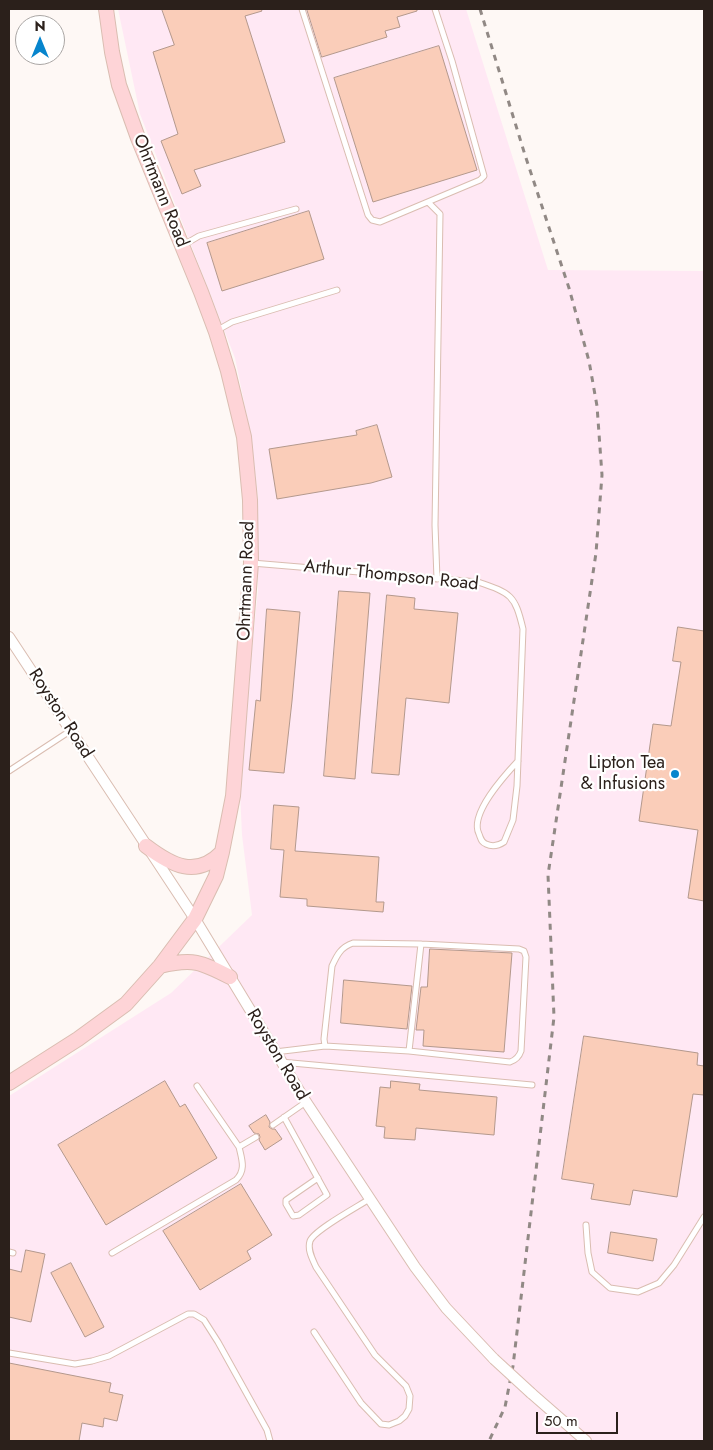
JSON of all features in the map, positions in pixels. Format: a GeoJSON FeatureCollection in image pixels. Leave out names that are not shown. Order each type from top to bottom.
{"type":"FeatureCollection","features":[{"type":"Feature","properties":{"kind":"main road","name":"Ohrtmann Road"},"geometry":{"type":"LineString","coordinates":[[9,1083],[78,1039],[126,1004],[160,966],[195,919],[216,876],[233,796],[251,563],[250,500],[244,437],[228,371],[216,332],[138,138],[119,85],[106,9]]}},
{"type":"Feature","properties":{"kind":"main road"},"geometry":{"type":"LineString","coordinates":[[146,846],[174,864],[190,867],[206,865],[222,852]]}},
{"type":"Feature","properties":{"kind":"main road"},"geometry":{"type":"LineString","coordinates":[[160,966],[174,963],[203,963],[230,976]]}},
{"type":"Feature","properties":{"kind":"street","name":"Royston Road"},"geometry":{"type":"LineString","coordinates":[[9,637],[195,919],[306,1102],[415,1267],[446,1308],[494,1359],[586,1441]]}},
{"type":"Feature","properties":{"kind":"lane"},"geometry":{"type":"LineString","coordinates":[[302,9],[368,215],[372,220],[380,222],[429,203],[480,180],[484,176],[452,61],[435,9]]}},
{"type":"Feature","properties":{"kind":"lane"},"geometry":{"type":"LineString","coordinates":[[429,203],[440,214],[435,525],[437,579]]}},
{"type":"Feature","properties":{"kind":"lane"},"geometry":{"type":"LineString","coordinates":[[182,246],[199,236],[296,209]]}},
{"type":"Feature","properties":{"kind":"lane"},"geometry":{"type":"LineString","coordinates":[[216,332],[232,322],[337,290]]}},
{"type":"Feature","properties":{"kind":"lane","name":"Arthur Thompson Road"},"geometry":{"type":"LineString","coordinates":[[251,563],[478,582],[503,590],[511,598],[518,610],[523,629],[518,761],[513,820],[504,842],[495,846],[488,845],[482,842],[477,831],[481,809],[496,786],[518,761]]}},
{"type":"Feature","properties":{"kind":"lane"},"geometry":{"type":"LineString","coordinates":[[9,772],[70,731]]}},
{"type":"Feature","properties":{"kind":"lane"},"geometry":{"type":"LineString","coordinates":[[275,1052],[325,1046],[510,1062],[516,1060],[521,1051],[526,957],[524,951],[519,949],[421,944],[352,943],[342,948],[332,966],[324,1039],[325,1046]]}},
{"type":"Feature","properties":{"kind":"lane"},"geometry":{"type":"LineString","coordinates":[[409,1052],[421,944]]}},
{"type":"Feature","properties":{"kind":"lane"},"geometry":{"type":"LineString","coordinates":[[282,1062],[532,1085]]}},
{"type":"Feature","properties":{"kind":"lane"},"geometry":{"type":"LineString","coordinates":[[112,1253],[236,1180],[241,1175],[243,1170],[240,1147],[197,1086]]}},
{"type":"Feature","properties":{"kind":"lane"},"geometry":{"type":"LineString","coordinates":[[273,1125],[306,1102]]}},
{"type":"Feature","properties":{"kind":"lane"},"geometry":{"type":"LineString","coordinates":[[284,1117],[318,1178],[326,1196],[299,1215],[294,1216],[286,1204],[286,1200],[318,1178]]}},
{"type":"Feature","properties":{"kind":"lane"},"geometry":{"type":"LineString","coordinates":[[240,1147],[256,1137]]}},
{"type":"Feature","properties":{"kind":"lane"},"geometry":{"type":"LineString","coordinates":[[314,1332],[361,1403],[380,1424],[389,1425],[405,1416],[409,1409],[410,1396],[406,1386],[375,1355],[316,1267],[310,1251],[309,1242],[312,1237],[371,1198]]}},
{"type":"Feature","properties":{"kind":"lane"},"geometry":{"type":"LineString","coordinates":[[586,1225],[588,1253],[592,1272],[610,1288],[638,1292],[659,1283],[674,1265],[704,1217]]}},
{"type":"Feature","properties":{"kind":"lane"},"geometry":{"type":"LineString","coordinates":[[9,1353],[75,1364],[92,1362],[109,1356],[188,1314],[194,1314],[204,1320],[218,1342],[267,1430],[270,1441]]}},
{"type":"Feature","properties":{"kind":"shaded area"},"geometry":{"type":"Polygon","coordinates":[[[118,9],[466,9],[548,270],[704,271],[704,1441],[9,1441],[9,1096],[171,993],[252,915],[242,835],[239,770],[258,591],[258,499],[251,436],[235,358],[140,114],[118,9]]]}},
{"type":"Feature","properties":{"kind":"building"},"geometry":{"type":"Polygon","coordinates":[[[162,9],[261,9],[262,11],[245,16],[285,142],[194,170],[201,186],[182,194],[161,141],[178,134],[153,52],[174,45],[162,9]]]}},
{"type":"Feature","properties":{"kind":"building"},"geometry":{"type":"Polygon","coordinates":[[[307,9],[417,9],[417,11],[397,17],[400,27],[385,31],[387,37],[322,57],[307,9]]]}},
{"type":"Feature","properties":{"kind":"building"},"geometry":{"type":"Polygon","coordinates":[[[439,46],[477,170],[373,202],[334,78],[439,46]]]}},
{"type":"Feature","properties":{"kind":"building"},"geometry":{"type":"Polygon","coordinates":[[[309,211],[324,259],[222,291],[207,243],[309,211]]]}},
{"type":"Feature","properties":{"kind":"building"},"geometry":{"type":"Polygon","coordinates":[[[377,425],[392,477],[371,483],[277,499],[269,449],[357,435],[356,431],[377,425]]]}},
{"type":"Feature","properties":{"kind":"building"},"geometry":{"type":"Polygon","coordinates":[[[339,591],[370,593],[355,779],[324,776],[339,591]]]}},
{"type":"Feature","properties":{"kind":"building"},"geometry":{"type":"Polygon","coordinates":[[[387,595],[415,598],[414,609],[458,613],[449,703],[406,698],[399,775],[372,773],[387,595]]]}},
{"type":"Feature","properties":{"kind":"building"},"geometry":{"type":"Polygon","coordinates":[[[267,609],[300,612],[284,773],[249,770],[256,700],[260,701],[267,609]]]}},
{"type":"Feature","properties":{"kind":"building","name":"Lipton Tea & Infusions"},"geometry":{"type":"Polygon","coordinates":[[[678,627],[704,631],[704,901],[688,898],[698,830],[639,821],[653,724],[671,726],[681,662],[673,661],[678,627]]]}},
{"type":"Feature","properties":{"kind":"building"},"geometry":{"type":"Polygon","coordinates":[[[274,805],[299,807],[295,851],[379,857],[376,902],[384,902],[383,912],[307,906],[307,899],[280,897],[284,850],[271,849],[274,805]]]}},
{"type":"Feature","properties":{"kind":"building"},"geometry":{"type":"Polygon","coordinates":[[[430,949],[512,953],[504,1052],[423,1046],[424,1030],[416,1030],[421,987],[427,987],[430,949]]]}},
{"type":"Feature","properties":{"kind":"building"},"geometry":{"type":"Polygon","coordinates":[[[344,980],[412,986],[407,1029],[341,1023],[344,980]]]}},
{"type":"Feature","properties":{"kind":"building"},"geometry":{"type":"Polygon","coordinates":[[[584,1036],[698,1053],[697,1065],[704,1066],[704,1095],[693,1094],[677,1197],[633,1190],[630,1205],[591,1199],[594,1184],[562,1179],[584,1036]]]}},
{"type":"Feature","properties":{"kind":"building"},"geometry":{"type":"Polygon","coordinates":[[[165,1081],[180,1107],[185,1104],[217,1158],[106,1225],[58,1145],[165,1081]]]}},
{"type":"Feature","properties":{"kind":"building"},"geometry":{"type":"Polygon","coordinates":[[[391,1081],[420,1084],[419,1090],[497,1097],[494,1135],[416,1128],[415,1140],[384,1138],[385,1127],[376,1126],[380,1087],[390,1088],[391,1081]]]}},
{"type":"Feature","properties":{"kind":"building"},"geometry":{"type":"Polygon","coordinates":[[[266,1115],[270,1122],[269,1127],[275,1129],[282,1139],[265,1150],[259,1140],[259,1134],[254,1133],[249,1126],[266,1115]]]}},
{"type":"Feature","properties":{"kind":"building"},"geometry":{"type":"Polygon","coordinates":[[[241,1184],[272,1235],[247,1251],[251,1259],[200,1290],[163,1231],[241,1184]]]}},
{"type":"Feature","properties":{"kind":"building"},"geometry":{"type":"Polygon","coordinates":[[[611,1232],[657,1239],[653,1261],[608,1253],[611,1232]]]}},
{"type":"Feature","properties":{"kind":"building"},"geometry":{"type":"Polygon","coordinates":[[[26,1250],[45,1254],[31,1322],[9,1317],[9,1269],[21,1272],[26,1250]]]}},
{"type":"Feature","properties":{"kind":"building"},"geometry":{"type":"Polygon","coordinates":[[[71,1263],[104,1327],[85,1337],[51,1273],[71,1263]]]}},
{"type":"Feature","properties":{"kind":"building"},"geometry":{"type":"Polygon","coordinates":[[[9,1363],[111,1383],[109,1392],[123,1395],[117,1421],[104,1418],[103,1427],[82,1423],[79,1441],[9,1441],[9,1363]]]}},
{"type":"Feature","properties":{"kind":"railway"},"geometry":{"type":"LineString","coordinates":[[480,9],[569,288],[589,361],[597,406],[602,475],[596,553],[548,875],[554,1017],[513,1366],[505,1407],[489,1441]]}},
{"type":"Feature","properties":{"kind":"place","name":"Lipton Tea & Infusions"},"geometry":{"type":"Point","coordinates":[675,774]}}]}
